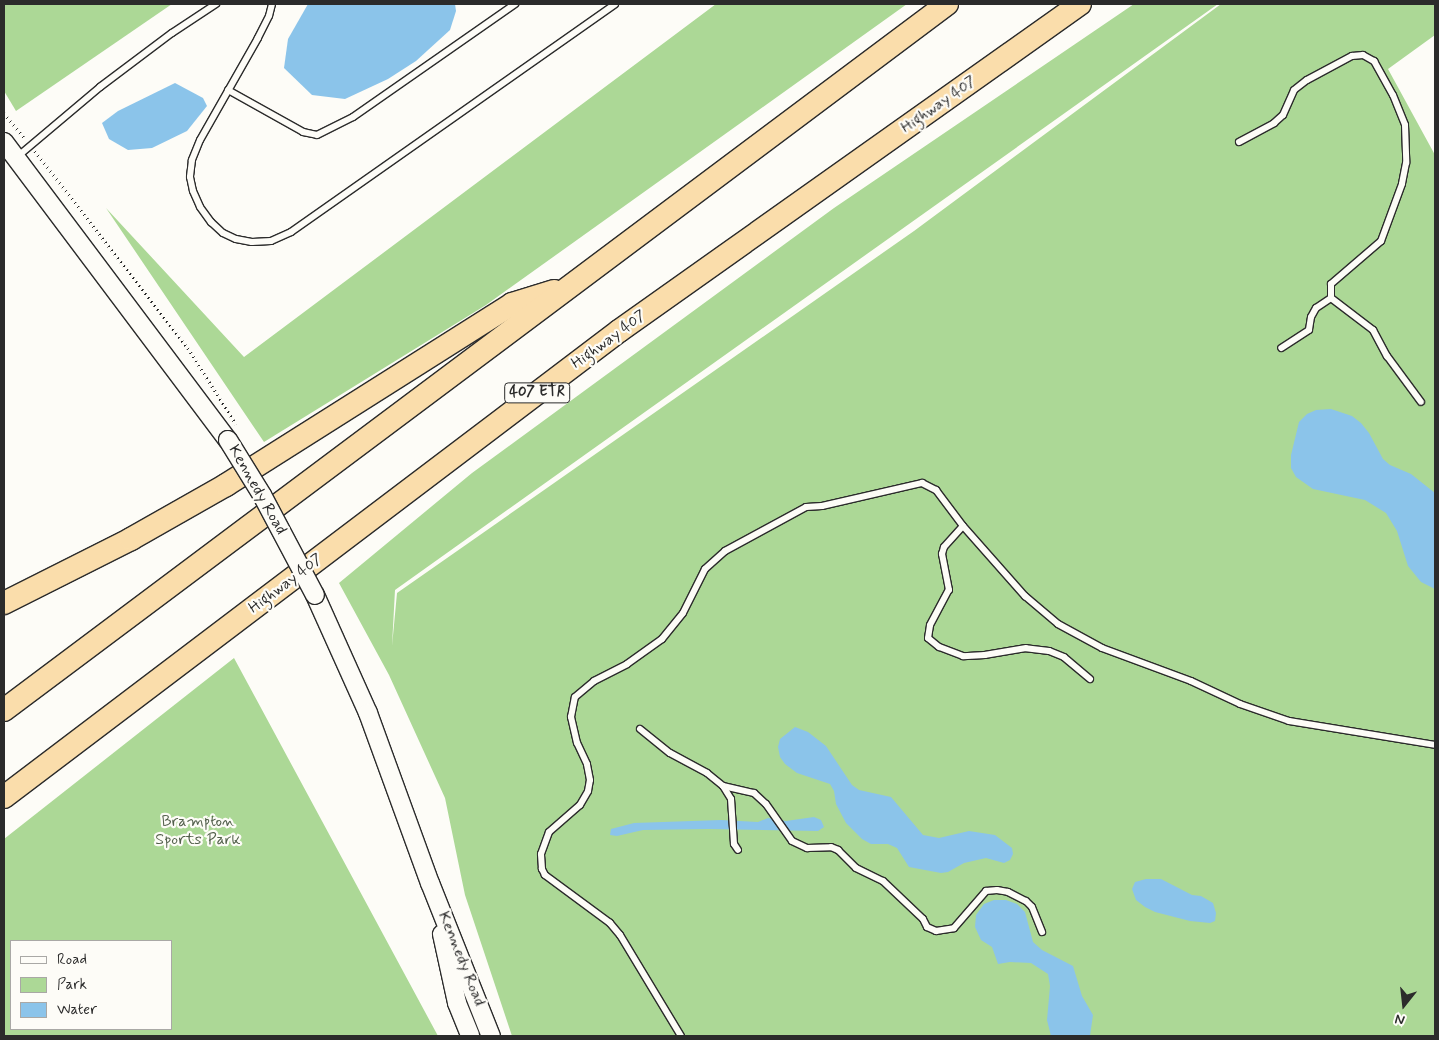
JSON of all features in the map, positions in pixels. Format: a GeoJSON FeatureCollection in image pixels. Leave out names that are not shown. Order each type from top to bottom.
{"type":"FeatureCollection","features":[{"type":"Feature","properties":{"kind":"highway"},"geometry":{"type":"LineString","coordinates":[[4,710],[947,4]]}},
{"type":"Feature","properties":{"kind":"highway","name":"Highway 407"},"geometry":{"type":"LineString","coordinates":[[4,797],[619,331],[1080,4]]}},
{"type":"Feature","properties":{"kind":"highway"},"geometry":{"type":"LineString","coordinates":[[4,603],[123,544],[226,485],[512,304],[568,286]]}},
{"type":"Feature","properties":{"kind":"main road","name":"Kennedy Road"},"geometry":{"type":"LineString","coordinates":[[4,142],[234,435],[262,495],[315,595],[368,713],[430,883],[491,1036]]}},
{"type":"Feature","properties":{"kind":"main road","name":"Kennedy Road"},"geometry":{"type":"LineString","coordinates":[[430,883],[457,1003],[470,1036]]}},
{"type":"Feature","properties":{"kind":"lane"},"geometry":{"type":"LineString","coordinates":[[16,158],[100,87],[172,33],[216,4]]}},
{"type":"Feature","properties":{"kind":"lane"},"geometry":{"type":"LineString","coordinates":[[272,4],[261,31],[200,140],[192,160],[190,177],[192,191],[200,207],[223,233],[236,239],[252,242],[271,241],[291,232],[615,4]]}},
{"type":"Feature","properties":{"kind":"lane"},"geometry":{"type":"LineString","coordinates":[[228,90],[303,132],[317,135],[352,117],[515,4]]}},
{"type":"Feature","properties":{"kind":"lane"},"geometry":{"type":"LineString","coordinates":[[1239,142],[1274,123],[1282,115],[1294,90],[1337,62],[1352,56],[1363,55],[1374,61],[1379,69],[1404,125],[1406,163],[1402,184],[1381,241],[1331,284],[1331,298]]}},
{"type":"Feature","properties":{"kind":"lane"},"geometry":{"type":"LineString","coordinates":[[1281,348],[1309,330],[1311,317],[1316,308],[1331,298]]}},
{"type":"Feature","properties":{"kind":"lane"},"geometry":{"type":"LineString","coordinates":[[1331,298],[1373,330],[1387,356],[1421,402]]}},
{"type":"Feature","properties":{"kind":"lane"},"geometry":{"type":"LineString","coordinates":[[681,1036],[620,935],[602,917],[545,876],[542,869],[542,854],[549,832],[580,805],[588,791],[590,780],[586,764],[577,743],[571,718],[576,697],[594,681],[627,664],[662,639],[683,613],[705,569],[726,551],[806,507],[831,504],[922,484],[936,490],[963,526],[1025,596],[1058,624],[1102,648],[1191,681],[1240,704],[1289,721],[1435,746]]}},
{"type":"Feature","properties":{"kind":"lane"},"geometry":{"type":"LineString","coordinates":[[963,526],[942,554],[949,590],[930,626],[928,638],[939,647],[963,656],[985,655],[1026,648],[1049,651],[1064,657],[1090,679]]}},
{"type":"Feature","properties":{"kind":"lane"},"geometry":{"type":"LineString","coordinates":[[640,729],[670,753],[707,773],[723,786],[731,799],[734,844],[738,850]]}},
{"type":"Feature","properties":{"kind":"lane"},"geometry":{"type":"LineString","coordinates":[[723,786],[754,792],[766,804],[792,841],[808,848],[831,847],[838,850],[856,868],[883,881],[923,919],[927,927],[936,931],[954,928],[986,891],[997,890],[1008,892],[1026,901],[1032,907],[1042,932]]}},
{"type":"Feature","properties":{"kind":"path"},"geometry":{"type":"LineString","coordinates":[[4,113],[188,348],[234,435]]}},
{"type":"Feature","properties":{"kind":"green space"},"geometry":{"type":"Polygon","coordinates":[[[4,4],[172,4],[16,111],[4,91],[4,4]]]}},
{"type":"Feature","properties":{"kind":"green space"},"geometry":{"type":"Polygon","coordinates":[[[716,4],[907,4],[486,305],[264,442],[106,208],[244,357],[716,4]]]}},
{"type":"Feature","properties":{"kind":"green space"},"geometry":{"type":"Polygon","coordinates":[[[1134,4],[1218,4],[395,590],[392,646],[397,593],[914,231],[1221,4],[1435,4],[1435,35],[1388,69],[1435,155],[1435,1036],[512,1036],[465,895],[445,798],[389,675],[339,583],[472,473],[834,208],[1134,4]]]}},
{"type":"Feature","properties":{"kind":"green space","name":"Brampton Sports Park"},"geometry":{"type":"Polygon","coordinates":[[[234,658],[438,1036],[4,1036],[4,839],[234,658]]]}},
{"type":"Feature","properties":{"kind":"water"},"geometry":{"type":"Polygon","coordinates":[[[308,4],[455,4],[456,11],[450,30],[416,61],[388,79],[345,99],[312,95],[284,68],[288,39],[308,4]]]}},
{"type":"Feature","properties":{"kind":"water"},"geometry":{"type":"Polygon","coordinates":[[[175,83],[203,98],[207,106],[187,131],[152,148],[128,150],[109,139],[102,123],[118,111],[175,83]]]}},
{"type":"Feature","properties":{"kind":"water"},"geometry":{"type":"Polygon","coordinates":[[[1331,409],[1352,416],[1361,423],[1369,433],[1383,459],[1390,465],[1411,474],[1435,493],[1435,589],[1421,582],[1408,566],[1397,531],[1386,513],[1365,500],[1313,489],[1296,477],[1291,468],[1291,455],[1299,422],[1307,414],[1316,410],[1331,409]]]}},
{"type":"Feature","properties":{"kind":"water"},"geometry":{"type":"Polygon","coordinates":[[[795,727],[808,732],[826,746],[852,785],[859,790],[891,797],[923,835],[939,838],[969,831],[995,835],[1012,848],[1013,854],[1010,860],[1004,863],[986,858],[964,863],[948,872],[941,873],[909,867],[897,848],[888,844],[871,844],[862,839],[846,823],[836,804],[834,791],[830,784],[797,773],[785,764],[780,757],[778,747],[780,739],[795,727]]]}},
{"type":"Feature","properties":{"kind":"water"},"geometry":{"type":"Polygon","coordinates":[[[814,817],[821,820],[824,827],[818,831],[643,830],[617,836],[610,835],[611,829],[634,823],[721,820],[758,822],[768,818],[786,821],[814,817]]]}},
{"type":"Feature","properties":{"kind":"water"},"geometry":{"type":"Polygon","coordinates":[[[1146,879],[1161,879],[1192,895],[1201,896],[1213,903],[1216,913],[1215,921],[1210,923],[1190,921],[1155,912],[1145,907],[1136,900],[1132,889],[1135,882],[1146,879]]]}},
{"type":"Feature","properties":{"kind":"water"},"geometry":{"type":"Polygon","coordinates":[[[994,900],[1006,900],[1017,904],[1025,912],[1033,942],[1042,950],[1073,966],[1082,996],[1093,1015],[1090,1036],[1051,1036],[1047,1020],[1050,986],[1048,974],[1031,963],[1010,962],[998,964],[992,947],[981,940],[975,927],[976,915],[984,904],[994,900]]]}}]}
